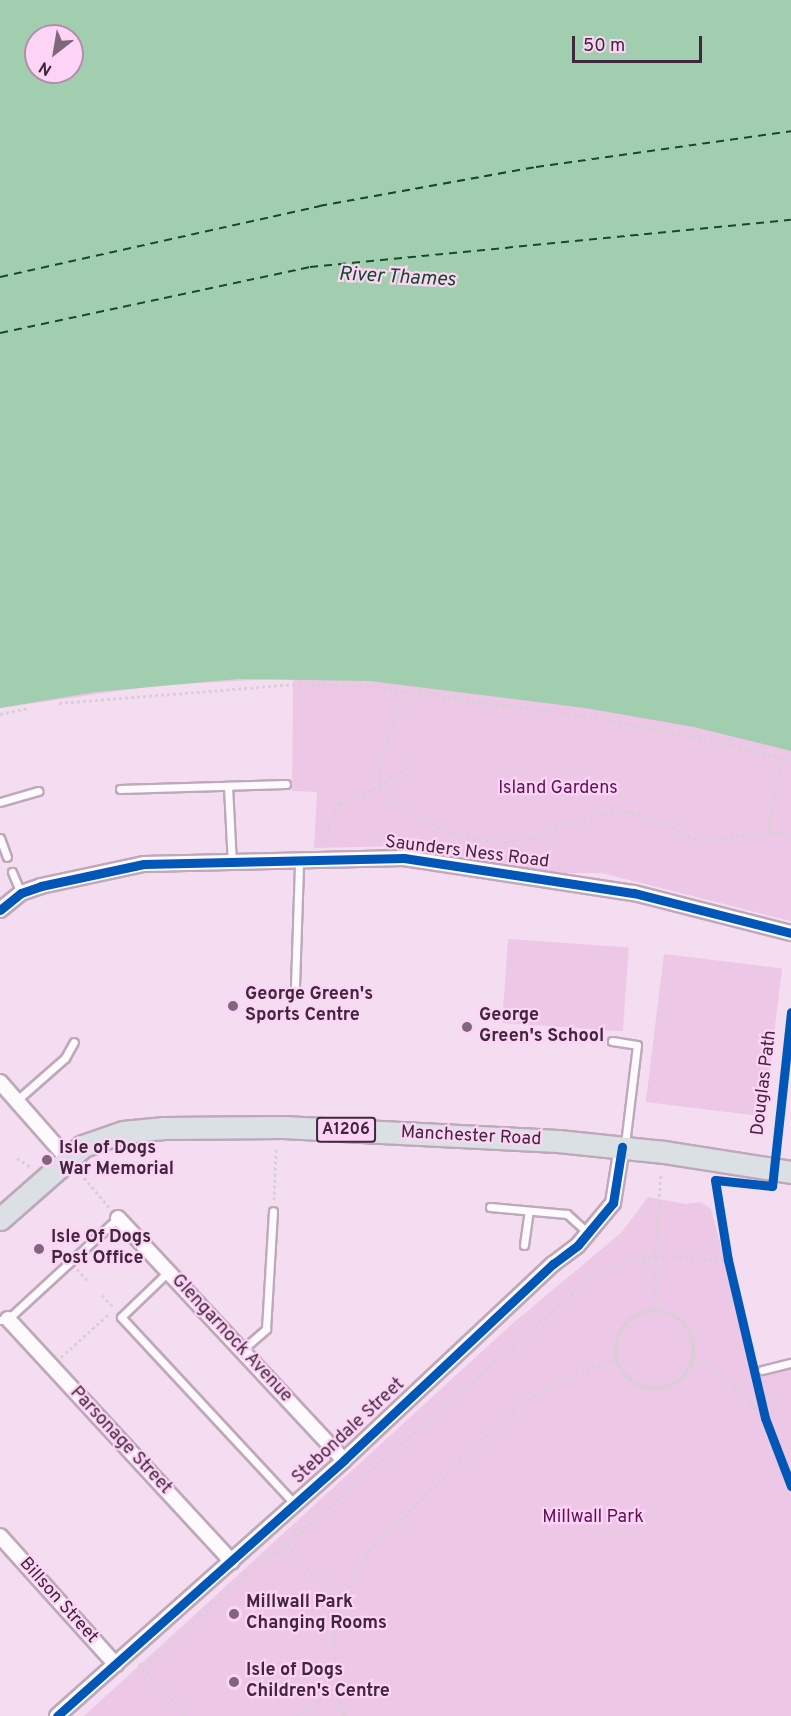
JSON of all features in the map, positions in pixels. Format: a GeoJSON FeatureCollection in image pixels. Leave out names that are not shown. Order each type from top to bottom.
{"type":"FeatureCollection","features":[{"type":"Feature","properties":{"kind":"main road","name":"Manchester Road"},"geometry":{"type":"LineString","coordinates":[[0,1219],[67,1158],[84,1146],[123,1132],[208,1126],[623,1147],[780,1166]]}},
{"type":"Feature","properties":{"kind":"street","name":"Saunders Ness Road"},"geometry":{"type":"LineString","coordinates":[[0,910],[21,893],[144,864],[299,863],[404,858],[624,891],[791,933]]}},
{"type":"Feature","properties":{"kind":"street"},"geometry":{"type":"LineString","coordinates":[[0,1082],[67,1158]]}},
{"type":"Feature","properties":{"kind":"street","name":"Stebondale Street"},"geometry":{"type":"LineString","coordinates":[[57,1716],[232,1562],[588,1233],[614,1203],[623,1147]]}},
{"type":"Feature","properties":{"kind":"street","name":"Glengarnock Avenue"},"geometry":{"type":"LineString","coordinates":[[118,1218],[344,1460]]}},
{"type":"Feature","properties":{"kind":"street","name":"Parsonage Street"},"geometry":{"type":"LineString","coordinates":[[4,1319],[232,1562]]}},
{"type":"Feature","properties":{"kind":"street","name":"Billson Street"},"geometry":{"type":"LineString","coordinates":[[0,1536],[116,1665]]}},
{"type":"Feature","properties":{"kind":"lane"},"geometry":{"type":"LineString","coordinates":[[120,789],[286,784]]}},
{"type":"Feature","properties":{"kind":"lane"},"geometry":{"type":"LineString","coordinates":[[228,786],[232,864]]}},
{"type":"Feature","properties":{"kind":"lane"},"geometry":{"type":"LineString","coordinates":[[0,802],[38,790]]}},
{"type":"Feature","properties":{"kind":"lane"},"geometry":{"type":"LineString","coordinates":[[0,838],[7,857]]}},
{"type":"Feature","properties":{"kind":"lane"},"geometry":{"type":"LineString","coordinates":[[295,986],[299,863]]}},
{"type":"Feature","properties":{"kind":"lane"},"geometry":{"type":"LineString","coordinates":[[12,872],[21,893]]}},
{"type":"Feature","properties":{"kind":"lane"},"geometry":{"type":"LineString","coordinates":[[612,1041],[637,1045],[623,1147]]}},
{"type":"Feature","properties":{"kind":"lane"},"geometry":{"type":"LineString","coordinates":[[16,1101],[65,1058],[74,1042]]}},
{"type":"Feature","properties":{"kind":"lane"},"geometry":{"type":"LineString","coordinates":[[490,1207],[567,1214],[588,1233]]}},
{"type":"Feature","properties":{"kind":"lane"},"geometry":{"type":"LineString","coordinates":[[242,1350],[266,1329],[273,1211]]}},
{"type":"Feature","properties":{"kind":"lane"},"geometry":{"type":"LineString","coordinates":[[524,1245],[529,1211]]}},
{"type":"Feature","properties":{"kind":"lane"},"geometry":{"type":"LineString","coordinates":[[4,1319],[118,1218]]}},
{"type":"Feature","properties":{"kind":"lane"},"geometry":{"type":"LineString","coordinates":[[168,1272],[121,1317],[295,1504]]}},
{"type":"Feature","properties":{"kind":"lane"},"geometry":{"type":"LineString","coordinates":[[762,1370],[791,1363]]}},
{"type":"Feature","properties":{"kind":"path"},"geometry":{"type":"LineString","coordinates":[[59,703],[293,684],[406,691],[583,716],[791,760]]}},
{"type":"Feature","properties":{"kind":"path"},"geometry":{"type":"LineString","coordinates":[[406,691],[381,758],[380,786],[391,799],[443,830],[479,839],[505,842],[532,837],[605,813],[626,812],[644,815],[693,838],[712,840],[768,831],[791,836]]}},
{"type":"Feature","properties":{"kind":"path"},"geometry":{"type":"LineString","coordinates":[[0,714],[28,708]]}},
{"type":"Feature","properties":{"kind":"path"},"geometry":{"type":"LineString","coordinates":[[768,831],[783,757]]}},
{"type":"Feature","properties":{"kind":"path"},"geometry":{"type":"LineString","coordinates":[[328,862],[328,826],[340,803],[380,786],[417,761]]}},
{"type":"Feature","properties":{"kind":"path"},"geometry":{"type":"LineString","coordinates":[[273,1211],[276,1147]]}},
{"type":"Feature","properties":{"kind":"path"},"geometry":{"type":"LineString","coordinates":[[17,1158],[28,1164]]}},
{"type":"Feature","properties":{"kind":"path"},"geometry":{"type":"LineString","coordinates":[[67,1158],[118,1218]]}},
{"type":"Feature","properties":{"kind":"path"},"geometry":{"type":"LineString","coordinates":[[656,1309],[655,1256],[661,1173]]}},
{"type":"Feature","properties":{"kind":"path"},"geometry":{"type":"LineString","coordinates":[[726,1249],[731,1272]]}},
{"type":"Feature","properties":{"kind":"path"},"geometry":{"type":"LineString","coordinates":[[143,1668],[268,1555],[286,1546],[590,1279],[614,1266],[655,1256],[728,1260]]}},
{"type":"Feature","properties":{"kind":"path"},"geometry":{"type":"LineString","coordinates":[[102,1295],[114,1308]]}},
{"type":"Feature","properties":{"kind":"path"},"geometry":{"type":"LineString","coordinates":[[51,1367],[122,1301]]}},
{"type":"Feature","properties":{"kind":"path"},"geometry":{"type":"LineString","coordinates":[[656,1309],[685,1324],[694,1342],[693,1356],[684,1375],[675,1383],[651,1389],[629,1379],[616,1359],[618,1334],[624,1323],[634,1315],[656,1309]]}},
{"type":"Feature","properties":{"kind":"path"},"geometry":{"type":"LineString","coordinates":[[693,1356],[730,1380],[766,1423]]}},
{"type":"Feature","properties":{"kind":"path"},"geometry":{"type":"LineString","coordinates":[[344,1716],[335,1689],[334,1638],[341,1604],[356,1573],[384,1533],[513,1410],[564,1377],[616,1359]]}},
{"type":"Feature","properties":{"kind":"path"},"geometry":{"type":"LineString","coordinates":[[759,1395],[766,1423]]}},
{"type":"Feature","properties":{"kind":"path"},"geometry":{"type":"LineString","coordinates":[[270,1527],[341,1604]]}},
{"type":"Feature","properties":{"kind":"path"},"geometry":{"type":"LineString","coordinates":[[130,1653],[186,1716]]}},
{"type":"Feature","properties":{"kind":"path"},"geometry":{"type":"LineString","coordinates":[[297,1716],[335,1689]]}},
{"type":"Feature","properties":{"kind":"green space","name":"Island Gardens"},"geometry":{"type":"Polygon","coordinates":[[[0,637],[791,676],[791,921],[602,873],[562,873],[397,846],[314,848],[317,792],[292,791],[293,678],[161,685],[0,708],[0,637]]]}},
{"type":"Feature","properties":{"kind":"green space"},"geometry":{"type":"Polygon","coordinates":[[[508,939],[629,947],[623,1031],[502,1023],[508,939]]]}},
{"type":"Feature","properties":{"kind":"green space"},"geometry":{"type":"Polygon","coordinates":[[[664,954],[782,969],[764,1116],[646,1102],[664,954]]]}},
{"type":"Feature","properties":{"kind":"green space","name":"Millwall Park"},"geometry":{"type":"Polygon","coordinates":[[[648,1197],[685,1204],[701,1202],[711,1209],[753,1367],[791,1359],[791,1716],[84,1716],[512,1324],[621,1233],[648,1197]]]}},
{"type":"Feature","properties":{"kind":"water","name":"River Thames"},"geometry":{"type":"Polygon","coordinates":[[[0,0],[791,0],[791,751],[694,727],[585,708],[370,681],[238,679],[96,692],[0,708],[0,0]]]}},
{"type":"Feature","properties":{"kind":"ferry route"},"geometry":{"type":"LineString","coordinates":[[0,277],[319,206],[536,167],[791,131]]}},
{"type":"Feature","properties":{"kind":"ferry route"},"geometry":{"type":"LineString","coordinates":[[0,333],[310,267],[791,220]]}},
{"type":"Feature","properties":{"kind":"cycle path"},"geometry":{"type":"LineString","coordinates":[[0,910],[21,893],[41,886],[144,864],[404,858],[634,893],[791,933]]}},
{"type":"Feature","properties":{"kind":"cycle path","name":"Douglas Path"},"geometry":{"type":"LineString","coordinates":[[791,1012],[772,1186],[715,1180],[728,1260],[765,1418],[791,1486]]}},
{"type":"Feature","properties":{"kind":"cycle path"},"geometry":{"type":"LineString","coordinates":[[57,1716],[344,1460],[553,1264],[578,1245],[613,1203],[622,1147]]}},
{"type":"Feature","properties":{"kind":"place","name":"George Green's Sports Centre"},"geometry":{"type":"Point","coordinates":[233,1006]}},
{"type":"Feature","properties":{"kind":"place","name":"George Green's School"},"geometry":{"type":"Point","coordinates":[467,1027]}},
{"type":"Feature","properties":{"kind":"place","name":"Isle of Dogs War Memorial"},"geometry":{"type":"Point","coordinates":[47,1160]}},
{"type":"Feature","properties":{"kind":"place","name":"Isle Of Dogs Post Office"},"geometry":{"type":"Point","coordinates":[39,1249]}},
{"type":"Feature","properties":{"kind":"place","name":"Millwall Park Changing Rooms"},"geometry":{"type":"Point","coordinates":[234,1614]}},
{"type":"Feature","properties":{"kind":"place","name":"Isle of Dogs Children's Centre"},"geometry":{"type":"Point","coordinates":[234,1682]}}]}
